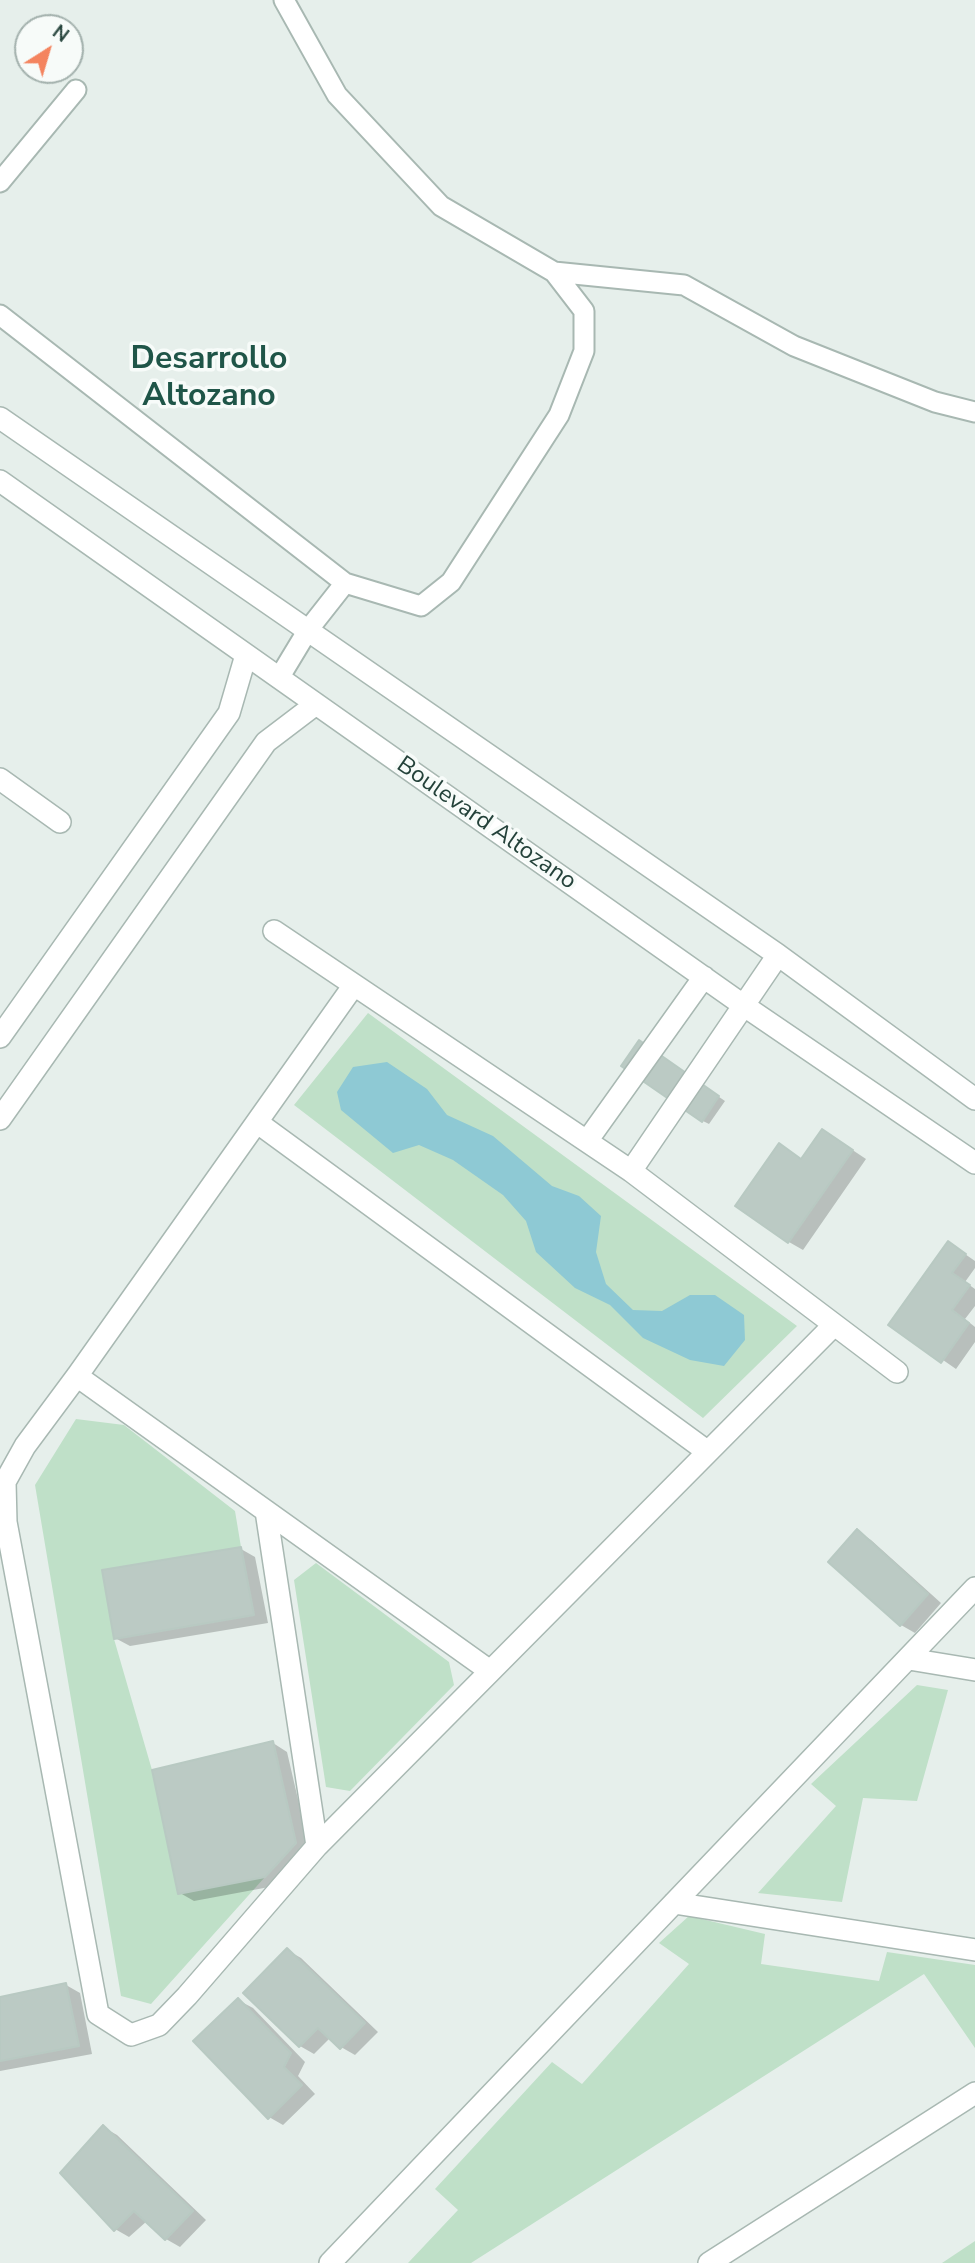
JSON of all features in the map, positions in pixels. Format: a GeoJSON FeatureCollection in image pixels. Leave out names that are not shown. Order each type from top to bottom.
{"type":"FeatureCollection","features":[{"type":"Feature","properties":{"kind":"street"},"geometry":{"type":"LineString","coordinates":[[0,418],[778,955],[975,1098]]}},
{"type":"Feature","properties":{"kind":"street","name":"Boulevard Altozano"},"geometry":{"type":"LineString","coordinates":[[0,481],[743,1005],[975,1163]]}},
{"type":"Feature","properties":{"kind":"street"},"geometry":{"type":"LineString","coordinates":[[0,1037],[229,713],[246,655]]}},
{"type":"Feature","properties":{"kind":"street"},"geometry":{"type":"LineString","coordinates":[[0,1119],[265,742],[316,704]]}},
{"type":"Feature","properties":{"kind":"street"},"geometry":{"type":"LineString","coordinates":[[0,779],[60,822]]}},
{"type":"Feature","properties":{"kind":"street"},"geometry":{"type":"LineString","coordinates":[[274,931],[631,1171],[897,1372]]}},
{"type":"Feature","properties":{"kind":"street"},"geometry":{"type":"LineString","coordinates":[[631,1171],[778,955]]}},
{"type":"Feature","properties":{"kind":"street"},"geometry":{"type":"LineString","coordinates":[[587,1141],[704,977]]}},
{"type":"Feature","properties":{"kind":"street"},"geometry":{"type":"LineString","coordinates":[[354,985],[25,1446],[5,1482],[6,1522],[98,2014],[131,2035],[159,2025],[317,1846],[834,1325]]}},
{"type":"Feature","properties":{"kind":"street"},"geometry":{"type":"LineString","coordinates":[[258,1123],[708,1452]]}},
{"type":"Feature","properties":{"kind":"street"},"geometry":{"type":"LineString","coordinates":[[77,1376],[490,1671]]}},
{"type":"Feature","properties":{"kind":"street"},"geometry":{"type":"LineString","coordinates":[[266,1511],[317,1846]]}},
{"type":"Feature","properties":{"kind":"street"},"geometry":{"type":"LineString","coordinates":[[330,2263],[975,1588]]}},
{"type":"Feature","properties":{"kind":"street"},"geometry":{"type":"LineString","coordinates":[[909,1659],[975,1670]]}},
{"type":"Feature","properties":{"kind":"street"},"geometry":{"type":"LineString","coordinates":[[674,1903],[975,1950]]}},
{"type":"Feature","properties":{"kind":"street"},"geometry":{"type":"LineString","coordinates":[[709,2263],[975,2093]]}},
{"type":"Feature","properties":{"kind":"lane"},"geometry":{"type":"LineString","coordinates":[[0,315],[345,583],[421,606],[451,582],[559,415],[584,351],[584,311],[554,272],[441,206],[337,95],[284,0]]}},
{"type":"Feature","properties":{"kind":"lane"},"geometry":{"type":"LineString","coordinates":[[0,182],[76,90]]}},
{"type":"Feature","properties":{"kind":"lane"},"geometry":{"type":"LineString","coordinates":[[554,272],[684,285],[794,346],[935,402],[975,412]]}},
{"type":"Feature","properties":{"kind":"lane"},"geometry":{"type":"LineString","coordinates":[[279,678],[309,630],[345,583]]}},
{"type":"Feature","properties":{"kind":"green space"},"geometry":{"type":"Polygon","coordinates":[[[368,1013],[797,1326],[703,1418],[294,1105],[368,1013]]]}},
{"type":"Feature","properties":{"kind":"green space"},"geometry":{"type":"Polygon","coordinates":[[[76,1419],[124,1425],[235,1511],[241,1547],[102,1570],[114,1639],[152,1770],[178,1893],[265,1877],[151,2004],[121,1996],[35,1485],[76,1419]]]}},
{"type":"Feature","properties":{"kind":"green space"},"geometry":{"type":"Polygon","coordinates":[[[316,1563],[449,1662],[454,1685],[350,1791],[326,1787],[294,1580],[316,1563]]]}},
{"type":"Feature","properties":{"kind":"green space"},"geometry":{"type":"Polygon","coordinates":[[[917,1685],[948,1690],[917,1801],[863,1798],[842,1902],[758,1893],[836,1806],[811,1784],[917,1685]]]}},
{"type":"Feature","properties":{"kind":"green space"},"geometry":{"type":"Polygon","coordinates":[[[689,1916],[765,1934],[761,1964],[879,1981],[887,1952],[975,1965],[975,2048],[924,1974],[471,2263],[408,2263],[458,2210],[435,2189],[552,2062],[582,2084],[689,1964],[659,1943],[689,1916]]]}},
{"type":"Feature","properties":{"kind":"green space"},"geometry":{"type":"Polygon","coordinates":[[[975,2241],[975,2263],[942,2263],[975,2241]]]}},
{"type":"Feature","properties":{"kind":"water"},"geometry":{"type":"Polygon","coordinates":[[[387,1062],[427,1089],[447,1115],[493,1136],[552,1186],[579,1196],[601,1216],[596,1252],[606,1284],[633,1310],[662,1311],[690,1295],[715,1295],[744,1315],[745,1340],[724,1366],[690,1360],[643,1338],[610,1305],[575,1288],[536,1252],[526,1221],[503,1195],[453,1160],[419,1145],[393,1153],[341,1110],[337,1092],[353,1067],[387,1062]]]}},
{"type":"Feature","properties":{"kind":"building"},"geometry":{"type":"Polygon","coordinates":[[[639,1040],[719,1096],[702,1122],[621,1066],[639,1040]]]}},
{"type":"Feature","properties":{"kind":"building"},"geometry":{"type":"Polygon","coordinates":[[[822,1129],[853,1150],[788,1243],[735,1206],[779,1143],[801,1159],[822,1129]]]}},
{"type":"Feature","properties":{"kind":"building"},"geometry":{"type":"Polygon","coordinates":[[[948,1241],[966,1254],[952,1273],[970,1285],[952,1310],[969,1323],[941,1363],[888,1325],[948,1241]]]}},
{"type":"Feature","properties":{"kind":"building"},"geometry":{"type":"Polygon","coordinates":[[[857,1529],[928,1594],[900,1626],[828,1562],[857,1529]]]}},
{"type":"Feature","properties":{"kind":"building"},"geometry":{"type":"Polygon","coordinates":[[[241,1547],[254,1615],[114,1639],[102,1570],[241,1547]]]}},
{"type":"Feature","properties":{"kind":"building"},"geometry":{"type":"Polygon","coordinates":[[[273,1741],[296,1843],[265,1877],[178,1894],[152,1770],[273,1741]]]}},
{"type":"Feature","properties":{"kind":"building"},"geometry":{"type":"Polygon","coordinates":[[[287,1948],[365,2023],[340,2049],[318,2028],[299,2047],[243,1993],[287,1948]]]}},
{"type":"Feature","properties":{"kind":"building"},"geometry":{"type":"Polygon","coordinates":[[[66,1983],[79,2046],[0,2061],[0,1997],[66,1983]]]}},
{"type":"Feature","properties":{"kind":"building"},"geometry":{"type":"Polygon","coordinates":[[[238,1998],[291,2053],[284,2067],[302,2085],[268,2119],[193,2041],[238,1998]]]}},
{"type":"Feature","properties":{"kind":"building"},"geometry":{"type":"Polygon","coordinates":[[[103,2125],[193,2211],[165,2240],[134,2211],[114,2231],[60,2173],[103,2125]]]}},
{"type":"Feature","properties":{"kind":"district","name":"Desarrollo Altozano"},"geometry":{"type":"Point","coordinates":[209,378]}}]}
